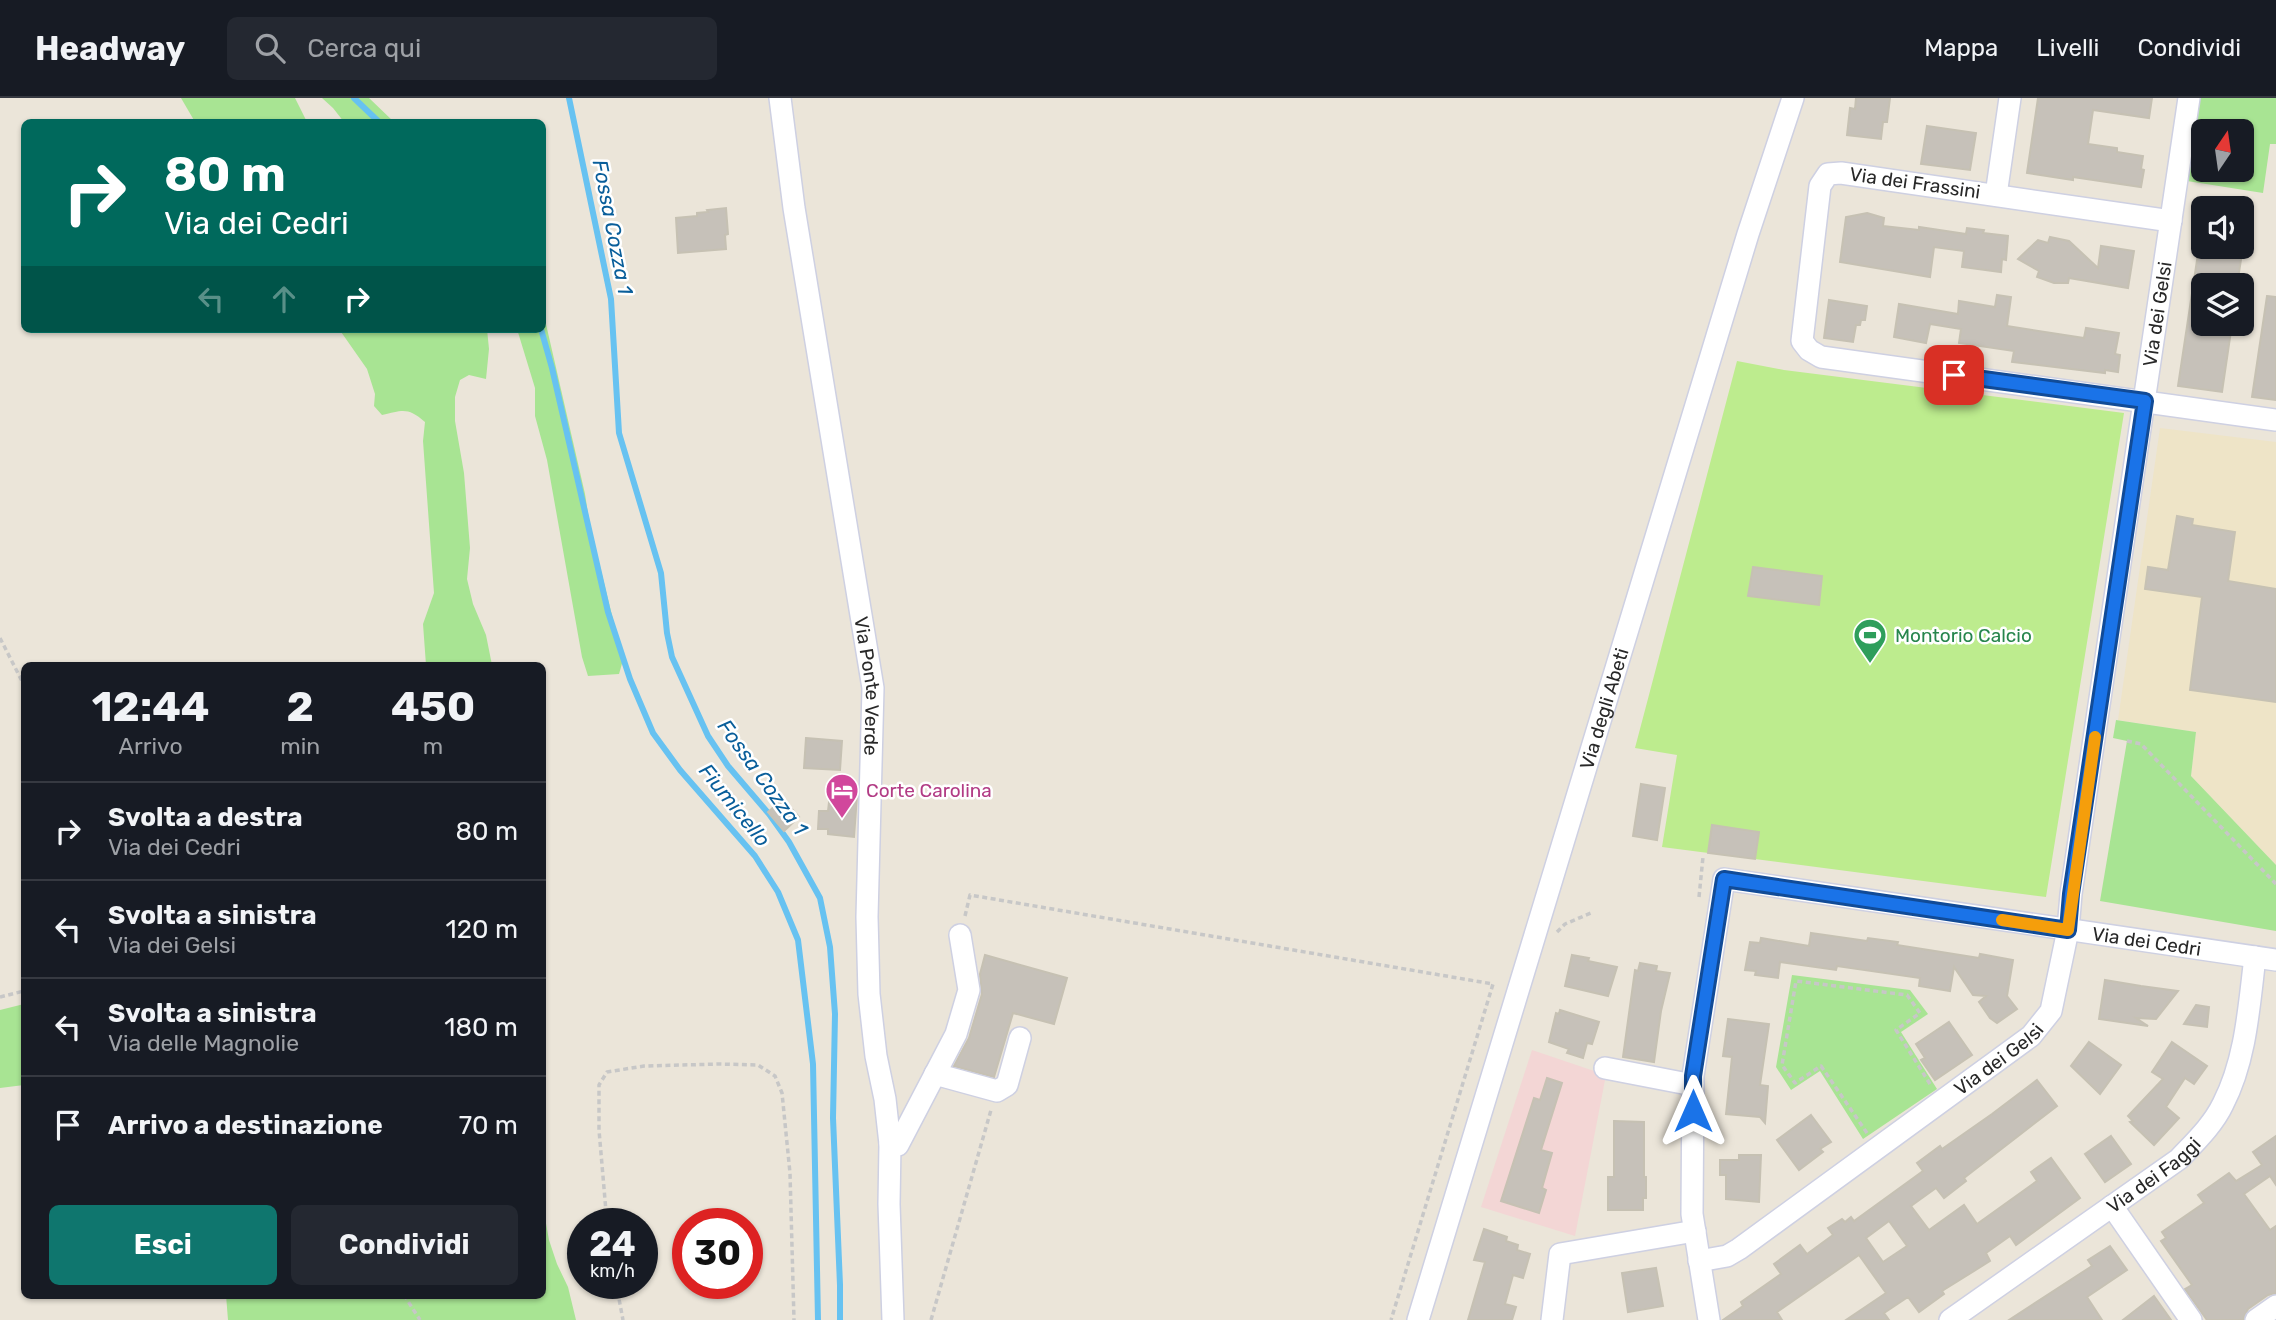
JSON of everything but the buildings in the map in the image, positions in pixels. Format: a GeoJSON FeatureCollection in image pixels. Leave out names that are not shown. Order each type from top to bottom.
{"type":"FeatureCollection","features":[{"type":"Feature","properties":{"kind":"street","name":"Via Ponte Verde"},"geometry":{"type":"LineString","coordinates":[[780,98],[794,208],[873,688],[867,917],[869,994],[876,1056],[886,1099],[890,1144],[892,1320]]}},
{"type":"Feature","properties":{"kind":"street","name":"Via degli Abeti"},"geometry":{"type":"LineString","coordinates":[[1418,1320],[1748,234],[1793,98]]}},
{"type":"Feature","properties":{"kind":"street"},"geometry":{"type":"LineString","coordinates":[[1996,195],[2011,98]]}},
{"type":"Feature","properties":{"kind":"street","name":"Via dei Gelsi"},"geometry":{"type":"LineString","coordinates":[[1699,1261],[1727,1256],[1739,1250],[2031,1036],[2051,1011],[2068,930],[2071,894],[2189,98]]}},
{"type":"Feature","properties":{"kind":"street","name":"Via dei Frassini"},"geometry":{"type":"LineString","coordinates":[[2145,401],[1821,357],[1809,350],[1802,341],[1820,186],[1828,174],[1841,173],[2171,221]]}},
{"type":"Feature","properties":{"kind":"street"},"geometry":{"type":"LineString","coordinates":[[2145,401],[2276,420]]}},
{"type":"Feature","properties":{"kind":"street","name":"Via dei Cedri"},"geometry":{"type":"LineString","coordinates":[[1693,1085],[1724,879],[2265,959]]}},
{"type":"Feature","properties":{"kind":"street"},"geometry":{"type":"LineString","coordinates":[[890,1144],[898,1145],[956,1034],[969,990],[960,934]]}},
{"type":"Feature","properties":{"kind":"street","name":"Via dei Faggi"},"geometry":{"type":"LineString","coordinates":[[1950,1320],[2179,1159],[2204,1132],[2223,1105],[2236,1071],[2265,959]]}},
{"type":"Feature","properties":{"kind":"street"},"geometry":{"type":"LineString","coordinates":[[935,1074],[997,1091],[1007,1085],[1020,1038]]}},
{"type":"Feature","properties":{"kind":"street"},"geometry":{"type":"LineString","coordinates":[[1605,1068],[1693,1085],[1692,1214],[1709,1320]]}},
{"type":"Feature","properties":{"kind":"street"},"geometry":{"type":"LineString","coordinates":[[2112,1206],[2191,1320]]}},
{"type":"Feature","properties":{"kind":"street"},"geometry":{"type":"LineString","coordinates":[[1552,1320],[1560,1254],[1695,1231]]}},
{"type":"Feature","properties":{"kind":"street"},"geometry":{"type":"LineString","coordinates":[[2256,1320],[2276,1306]]}},
{"type":"Feature","properties":{"kind":"path"},"geometry":{"type":"LineString","coordinates":[[0,638],[21,679]]}},
{"type":"Feature","properties":{"kind":"path"},"geometry":{"type":"LineString","coordinates":[[2127,741],[2141,744],[2276,884]]}},
{"type":"Feature","properties":{"kind":"path"},"geometry":{"type":"LineString","coordinates":[[960,934],[970,895],[1493,984],[1391,1320]]}},
{"type":"Feature","properties":{"kind":"path"},"geometry":{"type":"LineString","coordinates":[[1870,1138],[1821,1066],[1795,1083],[1782,1065],[1796,981],[1907,995],[1920,1013],[1896,1030],[1935,1093]]}},
{"type":"Feature","properties":{"kind":"path"},"geometry":{"type":"LineString","coordinates":[[0,998],[21,992]]}},
{"type":"Feature","properties":{"kind":"path"},"geometry":{"type":"LineString","coordinates":[[606,1208],[599,1130],[599,1085],[607,1072],[644,1066],[758,1065],[775,1076],[782,1093],[790,1173],[794,1320]]}},
{"type":"Feature","properties":{"kind":"path"},"geometry":{"type":"LineString","coordinates":[[930,1320],[997,1091]]}},
{"type":"Feature","properties":{"kind":"path"},"geometry":{"type":"LineString","coordinates":[[407,1299],[420,1320]]}},
{"type":"Feature","properties":{"kind":"path"},"geometry":{"type":"LineString","coordinates":[[619,1299],[623,1320]]}},
{"type":"Feature","properties":{"kind":"shaded area"},"geometry":{"type":"Polygon","coordinates":[[[2160,428],[2276,442],[2276,865],[2191,776],[2196,732],[2118,720],[2160,428]]]}},
{"type":"Feature","properties":{"kind":"shaded area"},"geometry":{"type":"Polygon","coordinates":[[[1532,1050],[1606,1075],[1575,1236],[1481,1207],[1532,1050]]]}},
{"type":"Feature","properties":{"kind":"green space"},"geometry":{"type":"Polygon","coordinates":[[[181,98],[295,98],[306,119],[193,119],[181,98]]]}},
{"type":"Feature","properties":{"kind":"green space"},"geometry":{"type":"Polygon","coordinates":[[[322,98],[369,98],[391,119],[342,119],[322,98]]]}},
{"type":"Feature","properties":{"kind":"green space"},"geometry":{"type":"Polygon","coordinates":[[[2200,98],[2276,98],[2276,144],[2270,144],[2263,193],[2193,182],[2254,182],[2254,119],[2197,119],[2200,98]]]}},
{"type":"Feature","properties":{"kind":"green space"},"geometry":{"type":"Polygon","coordinates":[[[2191,155],[2191,182],[2187,181],[2191,155]]]}},
{"type":"Feature","properties":{"kind":"green space"},"geometry":{"type":"Polygon","coordinates":[[[546,324],[590,526],[623,660],[619,674],[588,676],[582,657],[547,460],[535,416],[535,388],[518,333],[546,333],[546,324]]]}},
{"type":"Feature","properties":{"kind":"green space"},"geometry":{"type":"Polygon","coordinates":[[[342,333],[487,333],[486,379],[469,375],[460,380],[455,397],[455,421],[464,473],[470,548],[467,579],[473,604],[486,635],[491,662],[426,662],[423,624],[434,593],[423,441],[425,422],[405,411],[382,415],[374,406],[375,394],[367,369],[342,333]]]}},
{"type":"Feature","properties":{"kind":"green space","name":"Montorio Calcio"},"geometry":{"type":"Polygon","coordinates":[[[1737,361],[1784,370],[2124,413],[2046,897],[1662,847],[1677,755],[1635,748],[1737,361]]]}},
{"type":"Feature","properties":{"kind":"green space"},"geometry":{"type":"Polygon","coordinates":[[[2116,720],[2196,732],[2191,776],[2276,865],[2276,931],[2100,901],[2127,741],[2113,738],[2116,720]]]}},
{"type":"Feature","properties":{"kind":"green space"},"geometry":{"type":"Polygon","coordinates":[[[1792,975],[1910,990],[1928,1014],[1901,1032],[1937,1089],[1863,1139],[1820,1071],[1791,1090],[1776,1067],[1792,975]]]}},
{"type":"Feature","properties":{"kind":"green space"},"geometry":{"type":"Polygon","coordinates":[[[21,1005],[21,1085],[0,1088],[0,1010],[21,1005]]]}},
{"type":"Feature","properties":{"kind":"green space"},"geometry":{"type":"Polygon","coordinates":[[[546,1224],[557,1264],[567,1285],[567,1299],[571,1299],[576,1320],[228,1320],[226,1299],[546,1299],[546,1224]]]}},
{"type":"Feature","properties":{"kind":"waterway","name":"Fiumicello"},"geometry":{"type":"LineString","coordinates":[[354,98],[376,119]]}},
{"type":"Feature","properties":{"kind":"waterway","name":"Fossa Cozza 1"},"geometry":{"type":"LineString","coordinates":[[569,98],[611,299],[619,433],[661,573],[672,657],[708,736],[728,766],[789,842],[820,898],[830,947],[835,1014],[833,1118],[840,1320]]}},
{"type":"Feature","properties":{"kind":"waterway","name":"Fiumicello"},"geometry":{"type":"LineString","coordinates":[[542,333],[608,612],[630,679],[653,733],[680,770],[755,856],[778,892],[798,940],[813,1064],[818,1320]]}},
{"type":"Feature","properties":{"kind":"slow traffic"},"geometry":{"type":"LineString","coordinates":[[2002,920],[2068,930],[2095,737]]}},
{"type":"Feature","properties":{"kind":"place","name":"Montorio Calcio"},"geometry":{"type":"Point","coordinates":[1870,665]}},
{"type":"Feature","properties":{"kind":"place","name":"Corte Carolina"},"geometry":{"type":"Point","coordinates":[842,820]}},
{"type":"Feature","properties":{"kind":"route"},"geometry":{"type":"LineString","coordinates":[[1693,1111],[1693,1076],[1724,879],[2068,930],[2071,894],[2145,401],[1954,375]]}}]}
